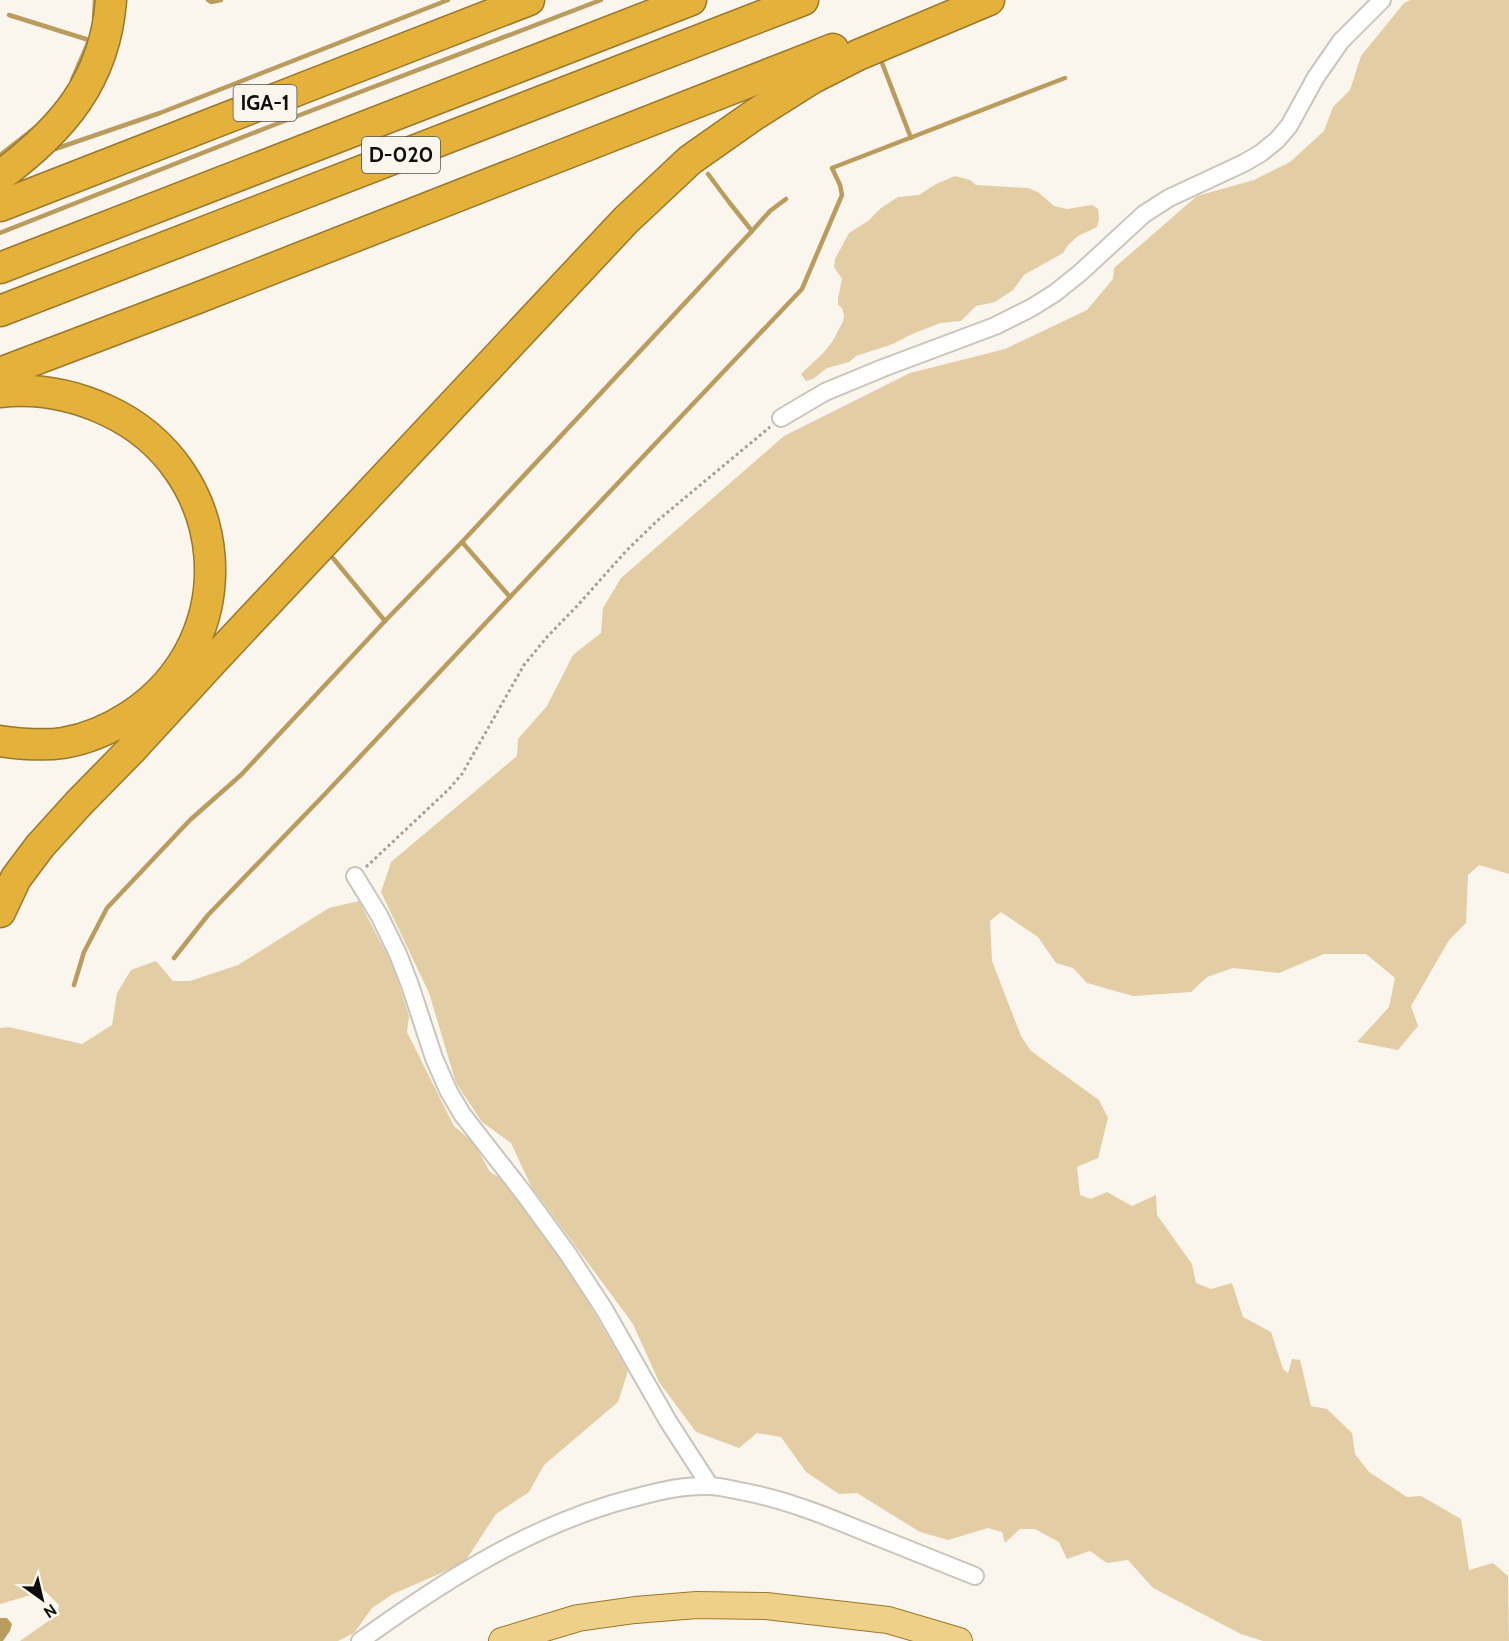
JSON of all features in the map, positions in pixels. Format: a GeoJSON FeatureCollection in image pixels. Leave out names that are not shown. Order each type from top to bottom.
{"type":"FeatureCollection","features":[{"type":"Feature","properties":{"kind":"highway"},"geometry":{"type":"LineString","coordinates":[[0,176],[44,140],[78,100],[98,62],[110,15],[111,0]]}},
{"type":"Feature","properties":{"kind":"highway","name":"IGA-1"},"geometry":{"type":"LineString","coordinates":[[0,206],[529,0]]}},
{"type":"Feature","properties":{"kind":"highway","name":"D-020"},"geometry":{"type":"LineString","coordinates":[[0,268],[691,0]]}},
{"type":"Feature","properties":{"kind":"highway","name":"D-020"},"geometry":{"type":"LineString","coordinates":[[0,311],[803,0]]}},
{"type":"Feature","properties":{"kind":"highway"},"geometry":{"type":"LineString","coordinates":[[0,373],[963,0]]}},
{"type":"Feature","properties":{"kind":"highway"},"geometry":{"type":"LineString","coordinates":[[0,912],[16,878],[40,846],[79,803],[626,220],[690,160],[811,79],[858,55],[989,0]]}},
{"type":"Feature","properties":{"kind":"highway"},"geometry":{"type":"LineString","coordinates":[[0,392],[50,393],[76,399],[116,415],[134,426],[164,452],[189,486],[204,525],[210,570],[207,605],[200,632],[186,660],[164,690],[144,708],[115,726],[85,738],[63,743],[34,745],[0,741]]}},
{"type":"Feature","properties":{"kind":"main road"},"geometry":{"type":"LineString","coordinates":[[502,1641],[578,1618],[697,1605],[766,1606],[888,1620],[959,1641]]}},
{"type":"Feature","properties":{"kind":"street"},"geometry":{"type":"LineString","coordinates":[[781,418],[825,392],[995,326],[1031,308],[1080,273],[1144,214],[1169,198],[1261,153],[1289,126],[1316,77],[1341,41],[1382,0]]}},
{"type":"Feature","properties":{"kind":"street"},"geometry":{"type":"LineString","coordinates":[[356,876],[398,954],[434,1058],[448,1090],[462,1114],[574,1263],[631,1354],[668,1421],[710,1486]]}},
{"type":"Feature","properties":{"kind":"street"},"geometry":{"type":"LineString","coordinates":[[360,1641],[440,1586],[530,1536],[570,1518],[617,1502],[668,1489],[710,1486],[760,1495],[803,1507],[975,1576]]}},
{"type":"Feature","properties":{"kind":"path"},"geometry":{"type":"LineString","coordinates":[[356,876],[462,774],[524,664],[627,550],[657,521],[781,418]]}},
{"type":"Feature","properties":{"kind":"shaded area"},"geometry":{"type":"Polygon","coordinates":[[[1410,0],[1509,0],[1509,874],[1479,865],[1468,875],[1466,923],[1449,940],[1411,1006],[1418,1026],[1398,1050],[1357,1042],[1389,1007],[1395,978],[1366,954],[1324,954],[1279,973],[1233,968],[1207,977],[1191,992],[1133,996],[1087,983],[1073,968],[1056,963],[1038,937],[1001,912],[990,921],[992,961],[1021,1036],[1031,1051],[1099,1100],[1108,1118],[1098,1158],[1077,1167],[1080,1195],[1091,1199],[1107,1192],[1132,1206],[1156,1195],[1157,1215],[1192,1264],[1196,1283],[1211,1289],[1232,1283],[1243,1317],[1271,1332],[1283,1369],[1288,1373],[1292,1359],[1300,1360],[1311,1406],[1327,1409],[1352,1433],[1355,1454],[1369,1472],[1407,1497],[1421,1496],[1461,1519],[1469,1570],[1493,1563],[1508,1576],[1509,1641],[1263,1641],[1241,1634],[1153,1588],[1128,1560],[1107,1563],[1090,1551],[1067,1559],[1059,1542],[1035,1529],[1020,1529],[1005,1543],[1002,1532],[988,1528],[948,1540],[920,1532],[857,1493],[839,1494],[806,1472],[781,1437],[757,1433],[739,1448],[696,1432],[659,1382],[633,1324],[531,1186],[511,1143],[482,1122],[456,1083],[429,993],[381,892],[391,862],[517,756],[518,739],[547,706],[573,655],[601,633],[603,608],[621,578],[784,436],[910,373],[1005,349],[1087,310],[1113,279],[1114,268],[1197,196],[1254,180],[1290,162],[1324,131],[1333,107],[1350,90],[1361,56],[1404,3],[1410,0]]]}},
{"type":"Feature","properties":{"kind":"shaded area"},"geometry":{"type":"Polygon","coordinates":[[[955,176],[970,180],[976,185],[1028,188],[1038,192],[1054,206],[1067,209],[1092,205],[1098,209],[1097,227],[1078,236],[1063,253],[1024,275],[1013,290],[995,302],[976,306],[961,321],[940,323],[893,344],[856,356],[849,362],[827,368],[813,379],[806,381],[801,374],[826,349],[843,320],[842,308],[838,305],[842,279],[834,267],[835,259],[849,233],[898,197],[919,195],[955,176]]]}},
{"type":"Feature","properties":{"kind":"shaded area"},"geometry":{"type":"Polygon","coordinates":[[[359,901],[394,968],[409,1016],[407,1032],[454,1126],[474,1143],[490,1172],[505,1181],[566,1264],[628,1371],[618,1402],[544,1465],[529,1492],[496,1514],[464,1563],[393,1594],[372,1608],[354,1633],[338,1641],[20,1641],[57,1615],[59,1605],[45,1591],[0,1604],[0,1028],[9,1027],[82,1044],[112,1025],[117,993],[131,970],[156,961],[173,981],[190,981],[238,965],[329,908],[359,901]]]}},
{"type":"Feature","properties":{"kind":"shaded area"},"geometry":{"type":"Polygon","coordinates":[[[0,1618],[7,1618],[12,1624],[3,1641],[0,1641],[0,1618]]]}},
{"type":"Feature","properties":{"kind":"waterway"},"geometry":{"type":"LineString","coordinates":[[94,18],[95,0]]}},
{"type":"Feature","properties":{"kind":"waterway"},"geometry":{"type":"LineString","coordinates":[[208,0],[211,2],[221,0]]}},
{"type":"Feature","properties":{"kind":"waterway"},"geometry":{"type":"LineString","coordinates":[[55,149],[160,113],[448,0]]}},
{"type":"Feature","properties":{"kind":"waterway"},"geometry":{"type":"LineString","coordinates":[[0,233],[601,0]]}},
{"type":"Feature","properties":{"kind":"waterway"},"geometry":{"type":"LineString","coordinates":[[9,15],[89,40]]}},
{"type":"Feature","properties":{"kind":"waterway"},"geometry":{"type":"LineString","coordinates":[[72,80],[89,41]]}},
{"type":"Feature","properties":{"kind":"waterway"},"geometry":{"type":"LineString","coordinates":[[882,63],[911,138]]}},
{"type":"Feature","properties":{"kind":"waterway"},"geometry":{"type":"LineString","coordinates":[[174,958],[208,915],[802,289],[842,195],[832,168],[1065,78]]}},
{"type":"Feature","properties":{"kind":"waterway"},"geometry":{"type":"LineString","coordinates":[[0,155],[36,127]]}},
{"type":"Feature","properties":{"kind":"waterway"},"geometry":{"type":"LineString","coordinates":[[708,174],[752,231],[770,211],[786,199]]}},
{"type":"Feature","properties":{"kind":"waterway"},"geometry":{"type":"LineString","coordinates":[[74,985],[84,952],[107,908],[190,820],[241,775],[752,231]]}},
{"type":"Feature","properties":{"kind":"waterway"},"geometry":{"type":"LineString","coordinates":[[462,542],[510,597]]}},
{"type":"Feature","properties":{"kind":"waterway"},"geometry":{"type":"LineString","coordinates":[[332,557],[385,621]]}}]}
